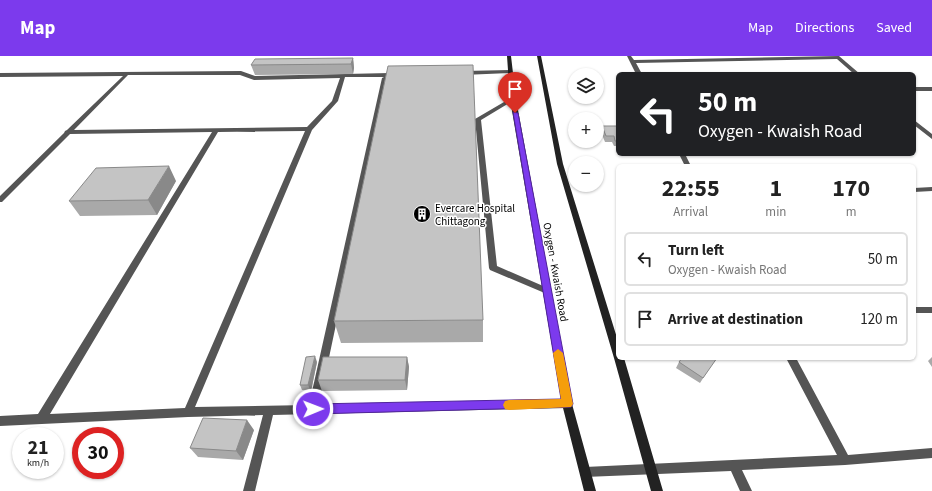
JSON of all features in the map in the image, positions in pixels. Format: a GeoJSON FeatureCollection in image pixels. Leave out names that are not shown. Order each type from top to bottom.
{"type":"FeatureCollection","features":[{"type":"Feature","properties":{"kind":"main road","name":"Oxygen - Kwaish Road"},"geometry":{"type":"LineString","coordinates":[[509,56],[513,99],[567,404],[590,491]]}},
{"type":"Feature","properties":{"kind":"main road"},"geometry":{"type":"LineString","coordinates":[[539,56],[560,164],[616,350]]}},
{"type":"Feature","properties":{"kind":"main road"},"geometry":{"type":"LineString","coordinates":[[619,360],[657,491]]}},
{"type":"Feature","properties":{"kind":"street"},"geometry":{"type":"LineString","coordinates":[[629,56],[638,72]]}},
{"type":"Feature","properties":{"kind":"street"},"geometry":{"type":"LineString","coordinates":[[632,62],[837,57],[855,72]]}},
{"type":"Feature","properties":{"kind":"street"},"geometry":{"type":"LineString","coordinates":[[454,73],[510,72]]}},
{"type":"Feature","properties":{"kind":"street"},"geometry":{"type":"LineString","coordinates":[[1,75],[241,73],[254,78],[398,75]]}},
{"type":"Feature","properties":{"kind":"street"},"geometry":{"type":"LineString","coordinates":[[0,200],[127,74]]}},
{"type":"Feature","properties":{"kind":"street"},"geometry":{"type":"LineString","coordinates":[[188,412],[309,130],[335,101],[343,76]]}},
{"type":"Feature","properties":{"kind":"street"},"geometry":{"type":"LineString","coordinates":[[313,409],[385,78]]}},
{"type":"Feature","properties":{"kind":"street"},"geometry":{"type":"LineString","coordinates":[[916,89],[932,89]]}},
{"type":"Feature","properties":{"kind":"street"},"geometry":{"type":"LineString","coordinates":[[513,99],[478,119],[493,268],[547,291]]}},
{"type":"Feature","properties":{"kind":"street"},"geometry":{"type":"LineString","coordinates":[[916,124],[932,137]]}},
{"type":"Feature","properties":{"kind":"street"},"geometry":{"type":"LineString","coordinates":[[41,419],[216,130]]}},
{"type":"Feature","properties":{"kind":"street"},"geometry":{"type":"LineString","coordinates":[[67,132],[309,130]]}},
{"type":"Feature","properties":{"kind":"street"},"geometry":{"type":"LineString","coordinates":[[916,190],[932,190]]}},
{"type":"Feature","properties":{"kind":"street"},"geometry":{"type":"LineString","coordinates":[[916,310],[932,310]]}},
{"type":"Feature","properties":{"kind":"street"},"geometry":{"type":"LineString","coordinates":[[792,360],[845,460]]}},
{"type":"Feature","properties":{"kind":"street"},"geometry":{"type":"LineString","coordinates":[[0,421],[188,412],[567,404]]}},
{"type":"Feature","properties":{"kind":"street"},"geometry":{"type":"LineString","coordinates":[[249,491],[269,410]]}},
{"type":"Feature","properties":{"kind":"street"},"geometry":{"type":"LineString","coordinates":[[585,472],[845,460],[932,453]]}},
{"type":"Feature","properties":{"kind":"street"},"geometry":{"type":"LineString","coordinates":[[734,465],[746,491]]}},
{"type":"Feature","properties":{"kind":"building"},"geometry":{"type":"Polygon","coordinates":[[[353,58],[351,64],[251,65],[255,59],[353,58]]]}},
{"type":"Feature","properties":{"kind":"building","name":"Evercare Hospital Chittagong"},"geometry":{"type":"Polygon","coordinates":[[[473,65],[483,320],[334,321],[388,66],[473,65]]]}},
{"type":"Feature","properties":{"kind":"building"},"geometry":{"type":"Polygon","coordinates":[[[604,126],[616,126],[616,141],[614,136],[606,136],[604,126]]]}},
{"type":"Feature","properties":{"kind":"building"},"geometry":{"type":"Polygon","coordinates":[[[169,166],[148,200],[69,201],[96,168],[169,166]]]}},
{"type":"Feature","properties":{"kind":"building"},"geometry":{"type":"Polygon","coordinates":[[[315,356],[308,385],[300,385],[306,357],[315,356]]]}},
{"type":"Feature","properties":{"kind":"building"},"geometry":{"type":"Polygon","coordinates":[[[323,357],[407,357],[405,380],[318,380],[323,357]]]}},
{"type":"Feature","properties":{"kind":"building"},"geometry":{"type":"Polygon","coordinates":[[[680,360],[716,360],[703,378],[679,362],[680,360]]]}},
{"type":"Feature","properties":{"kind":"building"},"geometry":{"type":"Polygon","coordinates":[[[203,418],[247,420],[236,451],[190,448],[203,418]]]}},
{"type":"Feature","properties":{"kind":"slow traffic"},"geometry":{"type":"LineString","coordinates":[[509,405],[567,404],[558,353]]}},
{"type":"Feature","properties":{"kind":"place","name":"Evercare Hospital Chittagong"},"geometry":{"type":"Point","coordinates":[422,214]}},
{"type":"Feature","properties":{"kind":"route"},"geometry":{"type":"LineString","coordinates":[[313,409],[567,404],[515,113]]}}]}
